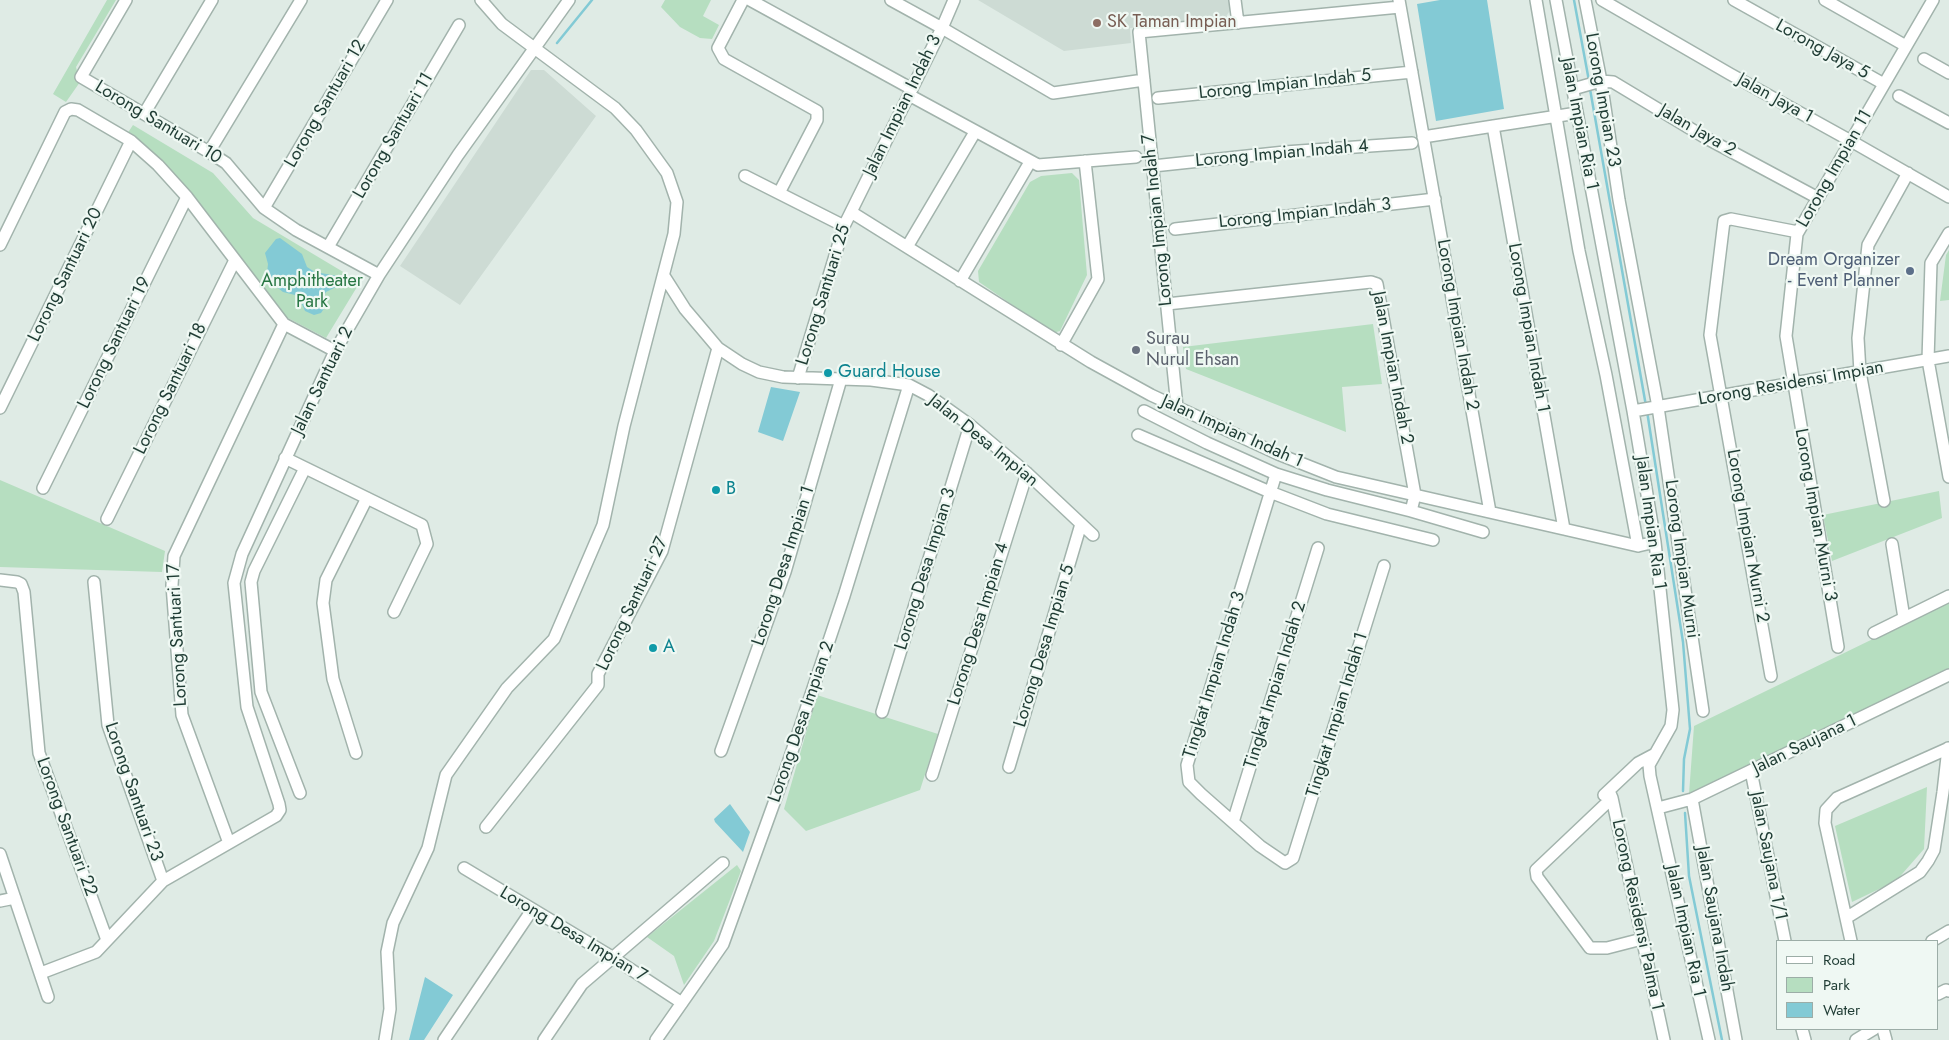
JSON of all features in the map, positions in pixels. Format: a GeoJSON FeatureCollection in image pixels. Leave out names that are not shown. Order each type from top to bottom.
{"type":"FeatureCollection","features":[{"type":"Feature","properties":{"kind":"street","name":"Lorong Santuari 10"},"geometry":{"type":"LineString","coordinates":[[126,0],[81,76],[226,163],[264,208],[296,230],[379,274]]}},
{"type":"Feature","properties":{"kind":"street"},"geometry":{"type":"LineString","coordinates":[[144,114],[212,0]]}},
{"type":"Feature","properties":{"kind":"street"},"geometry":{"type":"LineString","coordinates":[[209,152],[301,0]]}},
{"type":"Feature","properties":{"kind":"street","name":"Lorong Santuari 12"},"geometry":{"type":"LineString","coordinates":[[264,208],[387,0]]}},
{"type":"Feature","properties":{"kind":"street"},"geometry":{"type":"LineString","coordinates":[[385,1040],[390,1009],[387,952],[393,923],[428,848],[446,775],[507,688],[554,639],[600,534],[624,426],[674,234],[677,202],[667,173],[636,130],[615,108],[502,24],[481,0]]}},
{"type":"Feature","properties":{"kind":"street","name":"Jalan Santuari 2"},"geometry":{"type":"LineString","coordinates":[[229,844],[276,816],[280,810],[247,707],[234,583],[242,554],[335,351],[379,274],[458,155],[569,0]]}},
{"type":"Feature","properties":{"kind":"street"},"geometry":{"type":"LineString","coordinates":[[743,0],[718,48],[724,59],[817,111],[817,120],[779,193]]}},
{"type":"Feature","properties":{"kind":"street"},"geometry":{"type":"LineString","coordinates":[[750,0],[911,92],[975,132],[1030,162],[1038,165],[1136,157]]}},
{"type":"Feature","properties":{"kind":"street"},"geometry":{"type":"LineString","coordinates":[[891,0],[1053,93],[1144,80]]}},
{"type":"Feature","properties":{"kind":"street","name":"Jalan Impian Indah 3"},"geometry":{"type":"LineString","coordinates":[[851,212],[911,92],[954,0]]}},
{"type":"Feature","properties":{"kind":"street"},"geometry":{"type":"LineString","coordinates":[[1235,0],[1238,22],[1400,4]]}},
{"type":"Feature","properties":{"kind":"street","name":"Jalan Impian Ria 1"},"geometry":{"type":"LineString","coordinates":[[1536,0],[1579,251],[1606,375],[1638,546]]}},
{"type":"Feature","properties":{"kind":"street","name":"Jalan Impian Ria 1"},"geometry":{"type":"LineString","coordinates":[[1556,0],[1587,85],[1577,113],[1646,408],[1655,542],[1673,710],[1671,726],[1649,765],[1709,1040]]}},
{"type":"Feature","properties":{"kind":"street","name":"Lorong Impian 23"},"geometry":{"type":"LineString","coordinates":[[1585,0],[1587,85],[1619,200],[1646,408]]}},
{"type":"Feature","properties":{"kind":"street","name":"Jalan Jaya 1"},"geometry":{"type":"LineString","coordinates":[[1602,0],[1949,197]]}},
{"type":"Feature","properties":{"kind":"street","name":"Lorong Jaya 5"},"geometry":{"type":"LineString","coordinates":[[1734,0],[1884,84]]}},
{"type":"Feature","properties":{"kind":"street"},"geometry":{"type":"LineString","coordinates":[[1825,0],[1906,46]]}},
{"type":"Feature","properties":{"kind":"street","name":"Lorong Impian 11"},"geometry":{"type":"LineString","coordinates":[[1793,383],[1786,336],[1798,232],[1933,0]]}},
{"type":"Feature","properties":{"kind":"street","name":"Lorong Impian Indah 2"},"geometry":{"type":"LineString","coordinates":[[1400,4],[1490,512]]}},
{"type":"Feature","properties":{"kind":"street","name":"Lorong Impian Indah 7"},"geometry":{"type":"LineString","coordinates":[[1177,407],[1139,32],[1238,22]]}},
{"type":"Feature","properties":{"kind":"street","name":"Lorong Santuari 11"},"geometry":{"type":"LineString","coordinates":[[328,247],[459,25]]}},
{"type":"Feature","properties":{"kind":"street"},"geometry":{"type":"LineString","coordinates":[[1924,59],[1949,73]]}},
{"type":"Feature","properties":{"kind":"street","name":"Lorong Impian Indah 5"},"geometry":{"type":"LineString","coordinates":[[1158,98],[1412,72]]}},
{"type":"Feature","properties":{"kind":"street","name":"Jalan Jaya 2"},"geometry":{"type":"LineString","coordinates":[[1587,85],[1613,82],[1706,138],[1818,198]]}},
{"type":"Feature","properties":{"kind":"street"},"geometry":{"type":"LineString","coordinates":[[1899,96],[1949,123]]}},
{"type":"Feature","properties":{"kind":"street"},"geometry":{"type":"LineString","coordinates":[[0,245],[65,112],[71,108],[78,110],[131,142],[158,165],[187,197],[284,324],[335,351]]}},
{"type":"Feature","properties":{"kind":"street"},"geometry":{"type":"LineString","coordinates":[[1424,137],[1577,113]]}},
{"type":"Feature","properties":{"kind":"street","name":"Lorong Impian Indah 1"},"geometry":{"type":"LineString","coordinates":[[1493,126],[1564,529]]}},
{"type":"Feature","properties":{"kind":"street"},"geometry":{"type":"LineString","coordinates":[[907,247],[975,132]]}},
{"type":"Feature","properties":{"kind":"street","name":"Lorong Santuari 20"},"geometry":{"type":"LineString","coordinates":[[0,408],[131,142]]}},
{"type":"Feature","properties":{"kind":"street","name":"Lorong Impian Indah 4"},"geometry":{"type":"LineString","coordinates":[[1152,166],[1285,152],[1412,143]]}},
{"type":"Feature","properties":{"kind":"street"},"geometry":{"type":"LineString","coordinates":[[1061,344],[1098,279],[1085,161]]}},
{"type":"Feature","properties":{"kind":"street"},"geometry":{"type":"LineString","coordinates":[[960,281],[1030,162]]}},
{"type":"Feature","properties":{"kind":"street"},"geometry":{"type":"LineString","coordinates":[[1884,501],[1860,372],[1858,338],[1868,245],[1908,173]]}},
{"type":"Feature","properties":{"kind":"street"},"geometry":{"type":"LineString","coordinates":[[745,176],[844,226]]}},
{"type":"Feature","properties":{"kind":"street","name":"Lorong Santuari 19"},"geometry":{"type":"LineString","coordinates":[[43,488],[187,197]]}},
{"type":"Feature","properties":{"kind":"street","name":"Lorong Impian Indah 3"},"geometry":{"type":"LineString","coordinates":[[1174,229],[1435,199]]}},
{"type":"Feature","properties":{"kind":"street","name":"Lorong Santuari 25"},"geometry":{"type":"LineString","coordinates":[[798,378],[844,226],[851,212]]}},
{"type":"Feature","properties":{"kind":"street","name":"Jalan Impian Indah 1"},"geometry":{"type":"LineString","coordinates":[[851,212],[1061,344],[1151,395],[1278,454],[1336,477],[1638,546],[1655,542]]}},
{"type":"Feature","properties":{"kind":"street","name":"Lorong Impian Murni 2"},"geometry":{"type":"LineString","coordinates":[[1772,676],[1710,335],[1724,220],[1731,219],[1798,232]]}},
{"type":"Feature","properties":{"kind":"street"},"geometry":{"type":"LineString","coordinates":[[1949,233],[1931,264],[1928,360],[1949,477]]}},
{"type":"Feature","properties":{"kind":"street","name":"Lorong Santuari 18"},"geometry":{"type":"LineString","coordinates":[[107,518],[235,260]]}},
{"type":"Feature","properties":{"kind":"street","name":"Jalan Desa Impian"},"geometry":{"type":"LineString","coordinates":[[664,276],[685,309],[718,348],[759,372],[798,378],[871,380],[909,385],[928,395],[970,426],[1026,473],[1093,535]]}},
{"type":"Feature","properties":{"kind":"street","name":"Jalan Impian Indah 2"},"geometry":{"type":"LineString","coordinates":[[1167,304],[1371,282],[1377,284],[1415,495],[1411,511]]}},
{"type":"Feature","properties":{"kind":"street","name":"Lorong Santuari 17"},"geometry":{"type":"LineString","coordinates":[[229,844],[182,715],[172,585],[174,556],[284,324]]}},
{"type":"Feature","properties":{"kind":"street","name":"Lorong Santuari 27"},"geometry":{"type":"LineString","coordinates":[[486,828],[598,685],[598,674],[662,551],[718,348]]}},
{"type":"Feature","properties":{"kind":"street","name":"Lorong Residensi Impian"},"geometry":{"type":"LineString","coordinates":[[1646,408],[1949,356]]}},
{"type":"Feature","properties":{"kind":"street","name":"Lorong Desa Impian 1"},"geometry":{"type":"LineString","coordinates":[[721,751],[785,572],[841,379]]}},
{"type":"Feature","properties":{"kind":"street","name":"Lorong Impian Murni 3"},"geometry":{"type":"LineString","coordinates":[[1793,383],[1838,647]]}},
{"type":"Feature","properties":{"kind":"street","name":"Lorong Desa Impian 2"},"geometry":{"type":"LineString","coordinates":[[656,1040],[723,944],[783,778],[844,596],[909,385]]}},
{"type":"Feature","properties":{"kind":"street","name":"Lorong Impian Murni"},"geometry":{"type":"LineString","coordinates":[[1646,408],[1703,711]]}},
{"type":"Feature","properties":{"kind":"street","name":"Jalan Impian Indah 1"},"geometry":{"type":"LineString","coordinates":[[1144,411],[1207,443],[1276,474],[1327,490],[1411,511],[1483,532]]}},
{"type":"Feature","properties":{"kind":"street","name":"Lorong Desa Impian 3"},"geometry":{"type":"LineString","coordinates":[[882,712],[970,426]]}},
{"type":"Feature","properties":{"kind":"street"},"geometry":{"type":"LineString","coordinates":[[1138,435],[1270,492],[1327,514],[1433,540]]}},
{"type":"Feature","properties":{"kind":"street"},"geometry":{"type":"LineString","coordinates":[[285,458],[422,525],[427,544],[394,612]]}},
{"type":"Feature","properties":{"kind":"street"},"geometry":{"type":"LineString","coordinates":[[300,793],[261,692],[251,582],[254,571],[304,468]]}},
{"type":"Feature","properties":{"kind":"street","name":"Lorong Desa Impian 4"},"geometry":{"type":"LineString","coordinates":[[932,775],[1026,473]]}},
{"type":"Feature","properties":{"kind":"street","name":"Tingkat Impian Indah 3"},"geometry":{"type":"LineString","coordinates":[[1276,474],[1187,765],[1190,782],[1260,846],[1285,863],[1289,862]]}},
{"type":"Feature","properties":{"kind":"street"},"geometry":{"type":"LineString","coordinates":[[356,753],[333,679],[323,603],[326,580],[367,498]]}},
{"type":"Feature","properties":{"kind":"street","name":"Lorong Desa Impian 5"},"geometry":{"type":"LineString","coordinates":[[1009,767],[1081,524]]}},
{"type":"Feature","properties":{"kind":"street"},"geometry":{"type":"LineString","coordinates":[[1892,544],[1904,618]]}},
{"type":"Feature","properties":{"kind":"street","name":"Tingkat Impian Indah 2"},"geometry":{"type":"LineString","coordinates":[[1233,822],[1318,548]]}},
{"type":"Feature","properties":{"kind":"street","name":"Tingkat Impian Indah 1"},"geometry":{"type":"LineString","coordinates":[[1289,862],[1293,858],[1384,566]]}},
{"type":"Feature","properties":{"kind":"street","name":"Lorong Santuari 22"},"geometry":{"type":"LineString","coordinates":[[0,580],[17,582],[21,584],[24,592],[39,753],[107,940]]}},
{"type":"Feature","properties":{"kind":"street","name":"Lorong Santuari 23"},"geometry":{"type":"LineString","coordinates":[[94,582],[108,725],[164,881]]}},
{"type":"Feature","properties":{"kind":"street"},"geometry":{"type":"LineString","coordinates":[[1874,634],[1949,596]]}},
{"type":"Feature","properties":{"kind":"street","name":"Jalan Saujana 1"},"geometry":{"type":"LineString","coordinates":[[1658,808],[1692,799],[1949,676]]}},
{"type":"Feature","properties":{"kind":"street"},"geometry":{"type":"LineString","coordinates":[[1851,940],[1824,823],[1826,810],[1837,798],[1948,748]]}},
{"type":"Feature","properties":{"kind":"street"},"geometry":{"type":"LineString","coordinates":[[1846,918],[1920,872],[1928,861],[1934,850],[1948,748]]}},
{"type":"Feature","properties":{"kind":"street"},"geometry":{"type":"LineString","coordinates":[[1642,939],[1607,948],[1590,948],[1537,877],[1536,870],[1638,763],[1655,754]]}},
{"type":"Feature","properties":{"kind":"street","name":"Jalan Saujana 1/1"},"geometry":{"type":"LineString","coordinates":[[1751,772],[1785,940]]}},
{"type":"Feature","properties":{"kind":"street"},"geometry":{"type":"LineString","coordinates":[[1528,868],[1610,794]]}},
{"type":"Feature","properties":{"kind":"street","name":"Lorong Residensi Palma 1"},"geometry":{"type":"LineString","coordinates":[[1610,794],[1664,1040]]}},
{"type":"Feature","properties":{"kind":"street","name":"Jalan Saujana Indah"},"geometry":{"type":"LineString","coordinates":[[1692,799],[1736,1040]]}},
{"type":"Feature","properties":{"kind":"street"},"geometry":{"type":"LineString","coordinates":[[41,973],[96,952],[164,881],[229,844]]}},
{"type":"Feature","properties":{"kind":"street"},"geometry":{"type":"LineString","coordinates":[[0,854],[48,997]]}},
{"type":"Feature","properties":{"kind":"street"},"geometry":{"type":"LineString","coordinates":[[544,1040],[582,984],[723,863]]}},
{"type":"Feature","properties":{"kind":"street","name":"Lorong Desa Impian 7"},"geometry":{"type":"LineString","coordinates":[[464,868],[612,957],[682,1002]]}},
{"type":"Feature","properties":{"kind":"street"},"geometry":{"type":"LineString","coordinates":[[0,901],[15,898]]}},
{"type":"Feature","properties":{"kind":"street"},"geometry":{"type":"LineString","coordinates":[[444,1040],[532,910]]}},
{"type":"Feature","properties":{"kind":"street"},"geometry":{"type":"LineString","coordinates":[[1934,940],[1949,931]]}},
{"type":"Feature","properties":{"kind":"street"},"geometry":{"type":"LineString","coordinates":[[1856,1040],[1872,1030]]}},
{"type":"Feature","properties":{"kind":"shaded area","name":"SK Taman Impian"},"geometry":{"type":"Polygon","coordinates":[[[978,0],[1230,0],[1231,9],[1225,18],[1130,28],[1131,43],[1064,51],[978,0]]]}},
{"type":"Feature","properties":{"kind":"shaded area"},"geometry":{"type":"Polygon","coordinates":[[[531,70],[544,70],[596,116],[460,305],[400,266],[531,70]]]}},
{"type":"Feature","properties":{"kind":"green space"},"geometry":{"type":"Polygon","coordinates":[[[107,0],[116,0],[76,67],[80,82],[66,102],[53,94],[107,0]]]}},
{"type":"Feature","properties":{"kind":"green space"},"geometry":{"type":"Polygon","coordinates":[[[665,0],[711,0],[703,16],[719,25],[712,39],[700,38],[680,27],[661,7],[665,0]]]}},
{"type":"Feature","properties":{"kind":"green space","name":"Amphitheater Park"},"geometry":{"type":"Polygon","coordinates":[[[133,125],[213,173],[253,218],[360,282],[326,338],[286,317],[183,186],[127,134],[133,125]]]}},
{"type":"Feature","properties":{"kind":"green space"},"geometry":{"type":"Polygon","coordinates":[[[1072,173],[1079,180],[1087,275],[1060,331],[1053,333],[979,282],[978,271],[1030,182],[1041,176],[1072,173]]]}},
{"type":"Feature","properties":{"kind":"green space"},"geometry":{"type":"Polygon","coordinates":[[[1949,250],[1949,300],[1940,301],[1946,255],[1949,250]]]}},
{"type":"Feature","properties":{"kind":"green space"},"geometry":{"type":"Polygon","coordinates":[[[1373,324],[1382,384],[1342,387],[1346,432],[1186,369],[1183,347],[1373,324]]]}},
{"type":"Feature","properties":{"kind":"green space"},"geometry":{"type":"Polygon","coordinates":[[[0,480],[165,551],[162,572],[0,567],[0,480]]]}},
{"type":"Feature","properties":{"kind":"green space"},"geometry":{"type":"Polygon","coordinates":[[[1939,491],[1942,518],[1832,561],[1823,515],[1939,491]]]}},
{"type":"Feature","properties":{"kind":"green space"},"geometry":{"type":"Polygon","coordinates":[[[1949,602],[1949,672],[1689,794],[1694,726],[1949,602]]]}},
{"type":"Feature","properties":{"kind":"green space"},"geometry":{"type":"Polygon","coordinates":[[[817,695],[938,734],[920,790],[806,831],[784,809],[817,695]]]}},
{"type":"Feature","properties":{"kind":"green space"},"geometry":{"type":"Polygon","coordinates":[[[1927,787],[1924,849],[1896,881],[1852,902],[1835,826],[1927,787]]]}},
{"type":"Feature","properties":{"kind":"green space"},"geometry":{"type":"Polygon","coordinates":[[[737,865],[741,871],[714,941],[684,985],[674,956],[647,937],[737,865]]]}},
{"type":"Feature","properties":{"kind":"water"},"geometry":{"type":"Polygon","coordinates":[[[1440,0],[1487,0],[1504,109],[1436,121],[1417,4],[1440,0]]]}},
{"type":"Feature","properties":{"kind":"water"},"geometry":{"type":"Polygon","coordinates":[[[280,238],[302,254],[307,267],[315,272],[338,276],[340,285],[326,292],[323,297],[325,307],[321,313],[314,315],[305,311],[295,295],[283,292],[273,284],[267,273],[268,264],[265,253],[276,239],[280,238]]]}},
{"type":"Feature","properties":{"kind":"water"},"geometry":{"type":"Polygon","coordinates":[[[771,387],[800,392],[783,441],[758,432],[771,387]]]}},
{"type":"Feature","properties":{"kind":"water"},"geometry":{"type":"Polygon","coordinates":[[[730,804],[750,832],[743,852],[714,819],[730,804]]]}},
{"type":"Feature","properties":{"kind":"water"},"geometry":{"type":"Polygon","coordinates":[[[425,977],[453,995],[424,1040],[409,1040],[425,977]]]}},
{"type":"Feature","properties":{"kind":"waterway"},"geometry":{"type":"LineString","coordinates":[[557,43],[592,0]]}},
{"type":"Feature","properties":{"kind":"waterway"},"geometry":{"type":"LineString","coordinates":[[1574,0],[1589,81]]}},
{"type":"Feature","properties":{"kind":"waterway"},"geometry":{"type":"LineString","coordinates":[[1590,89],[1646,406]]}},
{"type":"Feature","properties":{"kind":"waterway"},"geometry":{"type":"LineString","coordinates":[[1647,411],[1683,642],[1690,729],[1684,759],[1683,791]]}},
{"type":"Feature","properties":{"kind":"waterway"},"geometry":{"type":"LineString","coordinates":[[1685,813],[1689,876],[1722,1040]]}},
{"type":"Feature","properties":{"kind":"place","name":"SK Taman Impian"},"geometry":{"type":"Point","coordinates":[1097,23]}},
{"type":"Feature","properties":{"kind":"place","name":"Dream Organizer - Event Planner"},"geometry":{"type":"Point","coordinates":[1910,271]}},
{"type":"Feature","properties":{"kind":"place","name":"Surau Nurul Ehsan"},"geometry":{"type":"Point","coordinates":[1136,350]}},
{"type":"Feature","properties":{"kind":"place","name":"Guard House"},"geometry":{"type":"Point","coordinates":[828,373]}},
{"type":"Feature","properties":{"kind":"place","name":"B"},"geometry":{"type":"Point","coordinates":[716,490]}},
{"type":"Feature","properties":{"kind":"place","name":"A"},"geometry":{"type":"Point","coordinates":[653,648]}}]}
